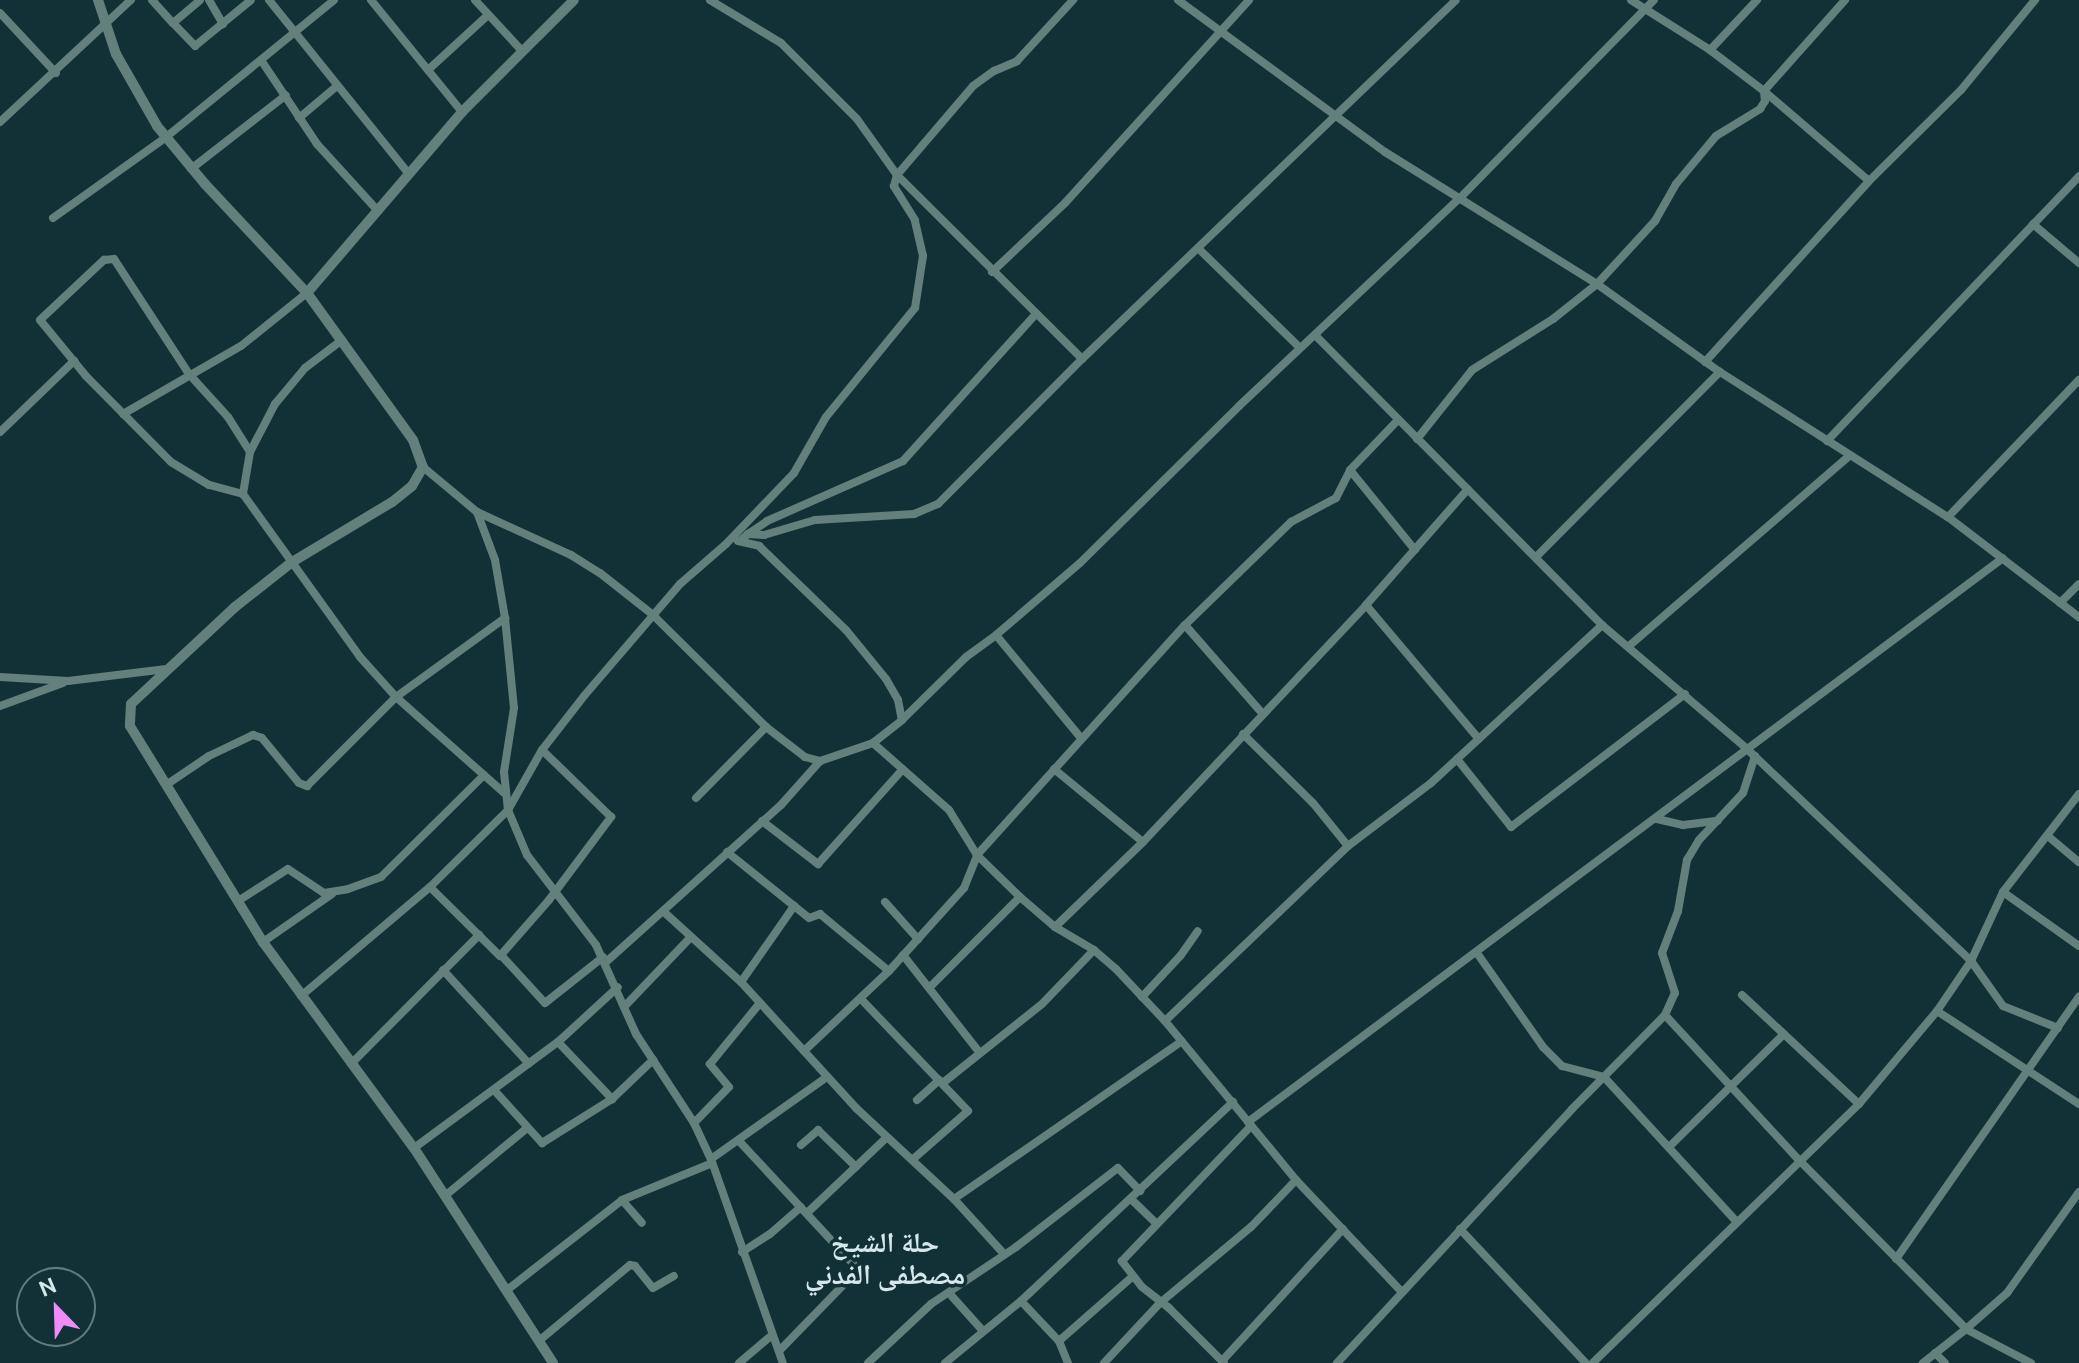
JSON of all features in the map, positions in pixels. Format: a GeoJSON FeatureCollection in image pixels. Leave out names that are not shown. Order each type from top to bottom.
{"type":"FeatureCollection","features":[{"type":"Feature","properties":{"kind":"street"},"geometry":{"type":"LineString","coordinates":[[98,0],[105,26],[129,79],[165,138],[307,293],[413,440],[423,467],[477,512],[571,555],[653,615],[766,727],[793,749],[820,761]]}},
{"type":"Feature","properties":{"kind":"street"},"geometry":{"type":"LineString","coordinates":[[0,122],[131,0]]}},
{"type":"Feature","properties":{"kind":"street"},"geometry":{"type":"LineString","coordinates":[[152,0],[195,46],[251,0]]}},
{"type":"Feature","properties":{"kind":"street"},"geometry":{"type":"LineString","coordinates":[[173,23],[200,0]]}},
{"type":"Feature","properties":{"kind":"street"},"geometry":{"type":"LineString","coordinates":[[209,0],[223,24]]}},
{"type":"Feature","properties":{"kind":"street"},"geometry":{"type":"LineString","coordinates":[[269,0],[409,174]]}},
{"type":"Feature","properties":{"kind":"street"},"geometry":{"type":"LineString","coordinates":[[371,0],[462,112]]}},
{"type":"Feature","properties":{"kind":"street"},"geometry":{"type":"LineString","coordinates":[[475,0],[522,51]]}},
{"type":"Feature","properties":{"kind":"street"},"geometry":{"type":"LineString","coordinates":[[123,414],[241,346],[291,309],[462,112],[574,0]]}},
{"type":"Feature","properties":{"kind":"street"},"geometry":{"type":"LineString","coordinates":[[710,0],[781,43],[857,119],[897,175],[1082,359]]}},
{"type":"Feature","properties":{"kind":"street"},"geometry":{"type":"LineString","coordinates":[[301,996],[430,887],[508,810],[542,750],[653,615],[696,568],[726,544],[794,473],[826,417],[915,308],[923,256],[915,220],[894,186],[897,175],[973,86],[994,71],[1017,61],[1073,0]]}},
{"type":"Feature","properties":{"kind":"street"},"geometry":{"type":"LineString","coordinates":[[1178,0],[1335,117],[1597,284],[1720,372],[1948,517],[2079,617]]}},
{"type":"Feature","properties":{"kind":"street"},"geometry":{"type":"LineString","coordinates":[[992,272],[1065,203],[1249,0]]}},
{"type":"Feature","properties":{"kind":"street"},"geometry":{"type":"LineString","coordinates":[[726,544],[839,516],[914,514],[938,504],[1082,359],[1456,0]]}},
{"type":"Feature","properties":{"kind":"street"},"geometry":{"type":"LineString","coordinates":[[1631,0],[1710,50],[1764,91],[1869,181]]}},
{"type":"Feature","properties":{"kind":"street"},"geometry":{"type":"LineString","coordinates":[[430,887],[497,955],[501,955],[545,1003],[605,960],[664,912],[762,821],[820,761],[873,743],[902,720],[966,657],[1080,563],[1300,348],[1460,198],[1654,0]]}},
{"type":"Feature","properties":{"kind":"street"},"geometry":{"type":"LineString","coordinates":[[1710,50],[1757,0]]}},
{"type":"Feature","properties":{"kind":"street"},"geometry":{"type":"LineString","coordinates":[[1417,439],[1472,370],[1553,319],[1597,284],[1655,221],[1676,184],[1716,136],[1760,109],[1765,101],[1764,91],[1845,0]]}},
{"type":"Feature","properties":{"kind":"street"},"geometry":{"type":"LineString","coordinates":[[1705,362],[1869,181],[1961,90],[2035,0]]}},
{"type":"Feature","properties":{"kind":"street"},"geometry":{"type":"LineString","coordinates":[[53,218],[165,138],[331,1]]}},
{"type":"Feature","properties":{"kind":"street"},"geometry":{"type":"LineString","coordinates":[[0,13],[56,73]]}},
{"type":"Feature","properties":{"kind":"street"},"geometry":{"type":"LineString","coordinates":[[428,70],[488,15]]}},
{"type":"Feature","properties":{"kind":"street"},"geometry":{"type":"LineString","coordinates":[[261,60],[317,144],[378,211]]}},
{"type":"Feature","properties":{"kind":"street"},"geometry":{"type":"LineString","coordinates":[[299,118],[337,86]]}},
{"type":"Feature","properties":{"kind":"street"},"geometry":{"type":"LineString","coordinates":[[191,169],[286,95]]}},
{"type":"Feature","properties":{"kind":"street"},"geometry":{"type":"LineString","coordinates":[[1827,441],[2079,176]]}},
{"type":"Feature","properties":{"kind":"street"},"geometry":{"type":"LineString","coordinates":[[2033,224],[2079,263]]}},
{"type":"Feature","properties":{"kind":"street"},"geometry":{"type":"LineString","coordinates":[[1199,249],[1300,348]]}},
{"type":"Feature","properties":{"kind":"street"},"geometry":{"type":"LineString","coordinates":[[250,452],[228,417],[189,374],[118,262],[109,258],[40,320],[74,361],[171,462],[209,485],[243,494],[342,634],[396,697],[504,793]]}},
{"type":"Feature","properties":{"kind":"street"},"geometry":{"type":"LineString","coordinates":[[745,537],[767,521],[903,461],[1035,315]]}},
{"type":"Feature","properties":{"kind":"street"},"geometry":{"type":"LineString","coordinates":[[1315,335],[1602,625],[1755,756],[1971,961],[2003,1006],[2058,1028]]}},
{"type":"Feature","properties":{"kind":"street"},"geometry":{"type":"LineString","coordinates":[[243,494],[250,452],[260,428],[288,385],[342,340]]}},
{"type":"Feature","properties":{"kind":"street"},"geometry":{"type":"LineString","coordinates":[[0,432],[74,361]]}},
{"type":"Feature","properties":{"kind":"street"},"geometry":{"type":"LineString","coordinates":[[1536,557],[1720,372]]}},
{"type":"Feature","properties":{"kind":"street"},"geometry":{"type":"LineString","coordinates":[[1948,517],[2079,380]]}},
{"type":"Feature","properties":{"kind":"street"},"geometry":{"type":"LineString","coordinates":[[804,1051],[889,971],[964,888],[977,855],[1185,625],[1291,522],[1336,498],[1350,470],[1398,420]]}},
{"type":"Feature","properties":{"kind":"street"},"geometry":{"type":"LineString","coordinates":[[1629,646],[1849,456]]}},
{"type":"Feature","properties":{"kind":"street"},"geometry":{"type":"LineString","coordinates":[[423,467],[412,486],[392,502],[292,562],[166,669],[131,704],[128,713],[134,734],[263,942],[414,1148],[553,1363]]}},
{"type":"Feature","properties":{"kind":"street"},"geometry":{"type":"LineString","coordinates":[[1350,470],[1415,550]]}},
{"type":"Feature","properties":{"kind":"street"},"geometry":{"type":"LineString","coordinates":[[1055,927],[1143,842],[1366,605],[1468,489]]}},
{"type":"Feature","properties":{"kind":"street"},"geometry":{"type":"LineString","coordinates":[[477,512],[495,560],[505,618],[514,708],[504,793],[508,810],[527,855],[605,960],[624,1007],[653,1060],[694,1123],[712,1161],[783,1363]]}},
{"type":"Feature","properties":{"kind":"street"},"geometry":{"type":"LineString","coordinates":[[745,537],[759,546],[846,630],[886,679],[898,700],[902,720]]}},
{"type":"Feature","properties":{"kind":"street"},"geometry":{"type":"LineString","coordinates":[[1343,1229],[1223,1362],[1132,1277],[1122,1260],[1250,1124],[2003,558]]}},
{"type":"Feature","properties":{"kind":"street"},"geometry":{"type":"LineString","coordinates":[[2060,603],[2079,584]]}},
{"type":"Feature","properties":{"kind":"street"},"geometry":{"type":"LineString","coordinates":[[1366,605],[1479,739]]}},
{"type":"Feature","properties":{"kind":"street"},"geometry":{"type":"LineString","coordinates":[[166,785],[209,756],[253,735],[262,738],[305,787],[396,697],[505,618]]}},
{"type":"Feature","properties":{"kind":"street"},"geometry":{"type":"LineString","coordinates":[[1185,625],[1262,713]]}},
{"type":"Feature","properties":{"kind":"street"},"geometry":{"type":"LineString","coordinates":[[1165,1021],[1348,846],[1457,759],[1602,625]]}},
{"type":"Feature","properties":{"kind":"street"},"geometry":{"type":"LineString","coordinates":[[996,635],[1081,738]]}},
{"type":"Feature","properties":{"kind":"street"},"geometry":{"type":"LineString","coordinates":[[0,677],[68,681],[166,669]]}},
{"type":"Feature","properties":{"kind":"street"},"geometry":{"type":"LineString","coordinates":[[0,706],[68,681]]}},
{"type":"Feature","properties":{"kind":"street"},"geometry":{"type":"LineString","coordinates":[[1457,759],[1511,827],[1685,694]]}},
{"type":"Feature","properties":{"kind":"street"},"geometry":{"type":"LineString","coordinates":[[696,798],[766,727]]}},
{"type":"Feature","properties":{"kind":"street"},"geometry":{"type":"LineString","coordinates":[[1243,734],[1313,803],[1348,846]]}},
{"type":"Feature","properties":{"kind":"street"},"geometry":{"type":"LineString","coordinates":[[873,743],[949,810],[977,855],[1020,897],[1055,927],[1094,950],[1142,997],[1296,1180],[1402,1292]]}},
{"type":"Feature","properties":{"kind":"street"},"geometry":{"type":"LineString","coordinates":[[501,955],[611,817],[542,750]]}},
{"type":"Feature","properties":{"kind":"street"},"geometry":{"type":"LineString","coordinates":[[1337,1363],[1460,1229],[1665,1015],[1675,993],[1662,953],[1678,911],[1687,860],[1699,840],[1743,793],[1755,756]]}},
{"type":"Feature","properties":{"kind":"street"},"geometry":{"type":"LineString","coordinates":[[762,821],[818,864],[903,769]]}},
{"type":"Feature","properties":{"kind":"street"},"geometry":{"type":"LineString","coordinates":[[1054,769],[1143,842]]}},
{"type":"Feature","properties":{"kind":"street"},"geometry":{"type":"LineString","coordinates":[[263,942],[333,893],[381,877],[484,775]]}},
{"type":"Feature","properties":{"kind":"street"},"geometry":{"type":"LineString","coordinates":[[1593,1363],[1859,1104],[1937,1011],[1971,961],[2003,892],[2049,837],[2079,794]]}},
{"type":"Feature","properties":{"kind":"street"},"geometry":{"type":"LineString","coordinates":[[1657,819],[1683,825],[1718,821]]}},
{"type":"Feature","properties":{"kind":"street"},"geometry":{"type":"LineString","coordinates":[[2049,837],[2079,862]]}},
{"type":"Feature","properties":{"kind":"street"},"geometry":{"type":"LineString","coordinates":[[727,852],[809,918],[820,914],[889,971]]}},
{"type":"Feature","properties":{"kind":"street"},"geometry":{"type":"LineString","coordinates":[[238,901],[288,869],[318,890],[333,893]]}},
{"type":"Feature","properties":{"kind":"street"},"geometry":{"type":"LineString","coordinates":[[2003,892],[2079,946]]}},
{"type":"Feature","properties":{"kind":"street"},"geometry":{"type":"LineString","coordinates":[[930,987],[1020,897]]}},
{"type":"Feature","properties":{"kind":"street"},"geometry":{"type":"LineString","coordinates":[[885,902],[918,939]]}},
{"type":"Feature","properties":{"kind":"street"},"geometry":{"type":"LineString","coordinates":[[741,982],[794,906]]}},
{"type":"Feature","properties":{"kind":"street"},"geometry":{"type":"LineString","coordinates":[[664,912],[741,982],[827,1077],[954,1199],[1004,1254]]}},
{"type":"Feature","properties":{"kind":"street"},"geometry":{"type":"LineString","coordinates":[[1142,997],[1181,955],[1198,931]]}},
{"type":"Feature","properties":{"kind":"street"},"geometry":{"type":"LineString","coordinates":[[351,1064],[479,935]]}},
{"type":"Feature","properties":{"kind":"street"},"geometry":{"type":"LineString","coordinates":[[624,1007],[691,937]]}},
{"type":"Feature","properties":{"kind":"street"},"geometry":{"type":"LineString","coordinates":[[917,1100],[1042,1004],[1094,950]]}},
{"type":"Feature","properties":{"kind":"street"},"geometry":{"type":"LineString","coordinates":[[1477,953],[1543,1047],[1562,1066],[1604,1077],[1737,1222]]}},
{"type":"Feature","properties":{"kind":"street"},"geometry":{"type":"LineString","coordinates":[[903,955],[979,1052]]}},
{"type":"Feature","properties":{"kind":"street"},"geometry":{"type":"LineString","coordinates":[[443,970],[529,1064]]}},
{"type":"Feature","properties":{"kind":"street"},"geometry":{"type":"LineString","coordinates":[[414,1148],[558,1042],[618,987]]}},
{"type":"Feature","properties":{"kind":"street"},"geometry":{"type":"LineString","coordinates":[[1742,995],[1859,1104]]}},
{"type":"Feature","properties":{"kind":"street"},"geometry":{"type":"LineString","coordinates":[[1896,1259],[2079,997]]}},
{"type":"Feature","properties":{"kind":"street"},"geometry":{"type":"LineString","coordinates":[[861,999],[968,1111],[912,1160]]}},
{"type":"Feature","properties":{"kind":"street"},"geometry":{"type":"LineString","coordinates":[[694,1123],[729,1087],[710,1063],[760,1003]]}},
{"type":"Feature","properties":{"kind":"street"},"geometry":{"type":"LineString","coordinates":[[1937,1011],[2079,1104]]}},
{"type":"Feature","properties":{"kind":"street"},"geometry":{"type":"LineString","coordinates":[[1665,1015],[1799,1160],[1966,1329],[2031,1363]]}},
{"type":"Feature","properties":{"kind":"street"},"geometry":{"type":"LineString","coordinates":[[1669,1147],[1784,1034]]}},
{"type":"Feature","properties":{"kind":"street"},"geometry":{"type":"LineString","coordinates":[[954,1199],[1182,1041]]}},
{"type":"Feature","properties":{"kind":"street"},"geometry":{"type":"LineString","coordinates":[[558,1042],[612,1099]]}},
{"type":"Feature","properties":{"kind":"street"},"geometry":{"type":"LineString","coordinates":[[494,1090],[542,1143],[612,1099],[653,1060]]}},
{"type":"Feature","properties":{"kind":"street"},"geometry":{"type":"LineString","coordinates":[[507,1290],[622,1200],[712,1161],[827,1077]]}},
{"type":"Feature","properties":{"kind":"street"},"geometry":{"type":"LineString","coordinates":[[945,1363],[1021,1301],[1233,1102]]}},
{"type":"Feature","properties":{"kind":"street"},"geometry":{"type":"LineString","coordinates":[[446,1195],[527,1128]]}},
{"type":"Feature","properties":{"kind":"street"},"geometry":{"type":"LineString","coordinates":[[801,1145],[818,1130],[856,1167]]}},
{"type":"Feature","properties":{"kind":"street"},"geometry":{"type":"LineString","coordinates":[[742,1252],[804,1210],[887,1137]]}},
{"type":"Feature","properties":{"kind":"street"},"geometry":{"type":"LineString","coordinates":[[739,1141],[855,1264],[856,1270],[779,1351]]}},
{"type":"Feature","properties":{"kind":"street"},"geometry":{"type":"LineString","coordinates":[[868,1363],[931,1304],[1004,1254],[1118,1168],[1140,1191]]}},
{"type":"Feature","properties":{"kind":"street"},"geometry":{"type":"LineString","coordinates":[[1104,1363],[1160,1303],[1251,1227],[1296,1180]]}},
{"type":"Feature","properties":{"kind":"street"},"geometry":{"type":"LineString","coordinates":[[1923,1363],[2007,1293],[2079,1192]]}},
{"type":"Feature","properties":{"kind":"street"},"geometry":{"type":"LineString","coordinates":[[1131,1199],[1156,1223]]}},
{"type":"Feature","properties":{"kind":"street"},"geometry":{"type":"LineString","coordinates":[[622,1200],[642,1223]]}},
{"type":"Feature","properties":{"kind":"street"},"geometry":{"type":"LineString","coordinates":[[1460,1229],[1586,1363]]}},
{"type":"Feature","properties":{"kind":"street"},"geometry":{"type":"LineString","coordinates":[[540,1340],[630,1265],[635,1266],[653,1288],[674,1276]]}},
{"type":"Feature","properties":{"kind":"street"},"geometry":{"type":"LineString","coordinates":[[1059,1341],[1132,1277]]}},
{"type":"Feature","properties":{"kind":"street"},"geometry":{"type":"LineString","coordinates":[[949,1293],[983,1331]]}},
{"type":"Feature","properties":{"kind":"street"},"geometry":{"type":"LineString","coordinates":[[1021,1301],[1059,1341],[1068,1363]]}},
{"type":"Feature","properties":{"kind":"street"},"geometry":{"type":"LineString","coordinates":[[739,1363],[772,1335]]}},
{"type":"Feature","properties":{"kind":"street"},"geometry":{"type":"LineString","coordinates":[[1935,1353],[1945,1363]]}},
{"type":"Feature","properties":{"kind":"district","name":"حلة الشيخ مصطفى الفدني"},"geometry":{"type":"Point","coordinates":[885,1258]}}]}
